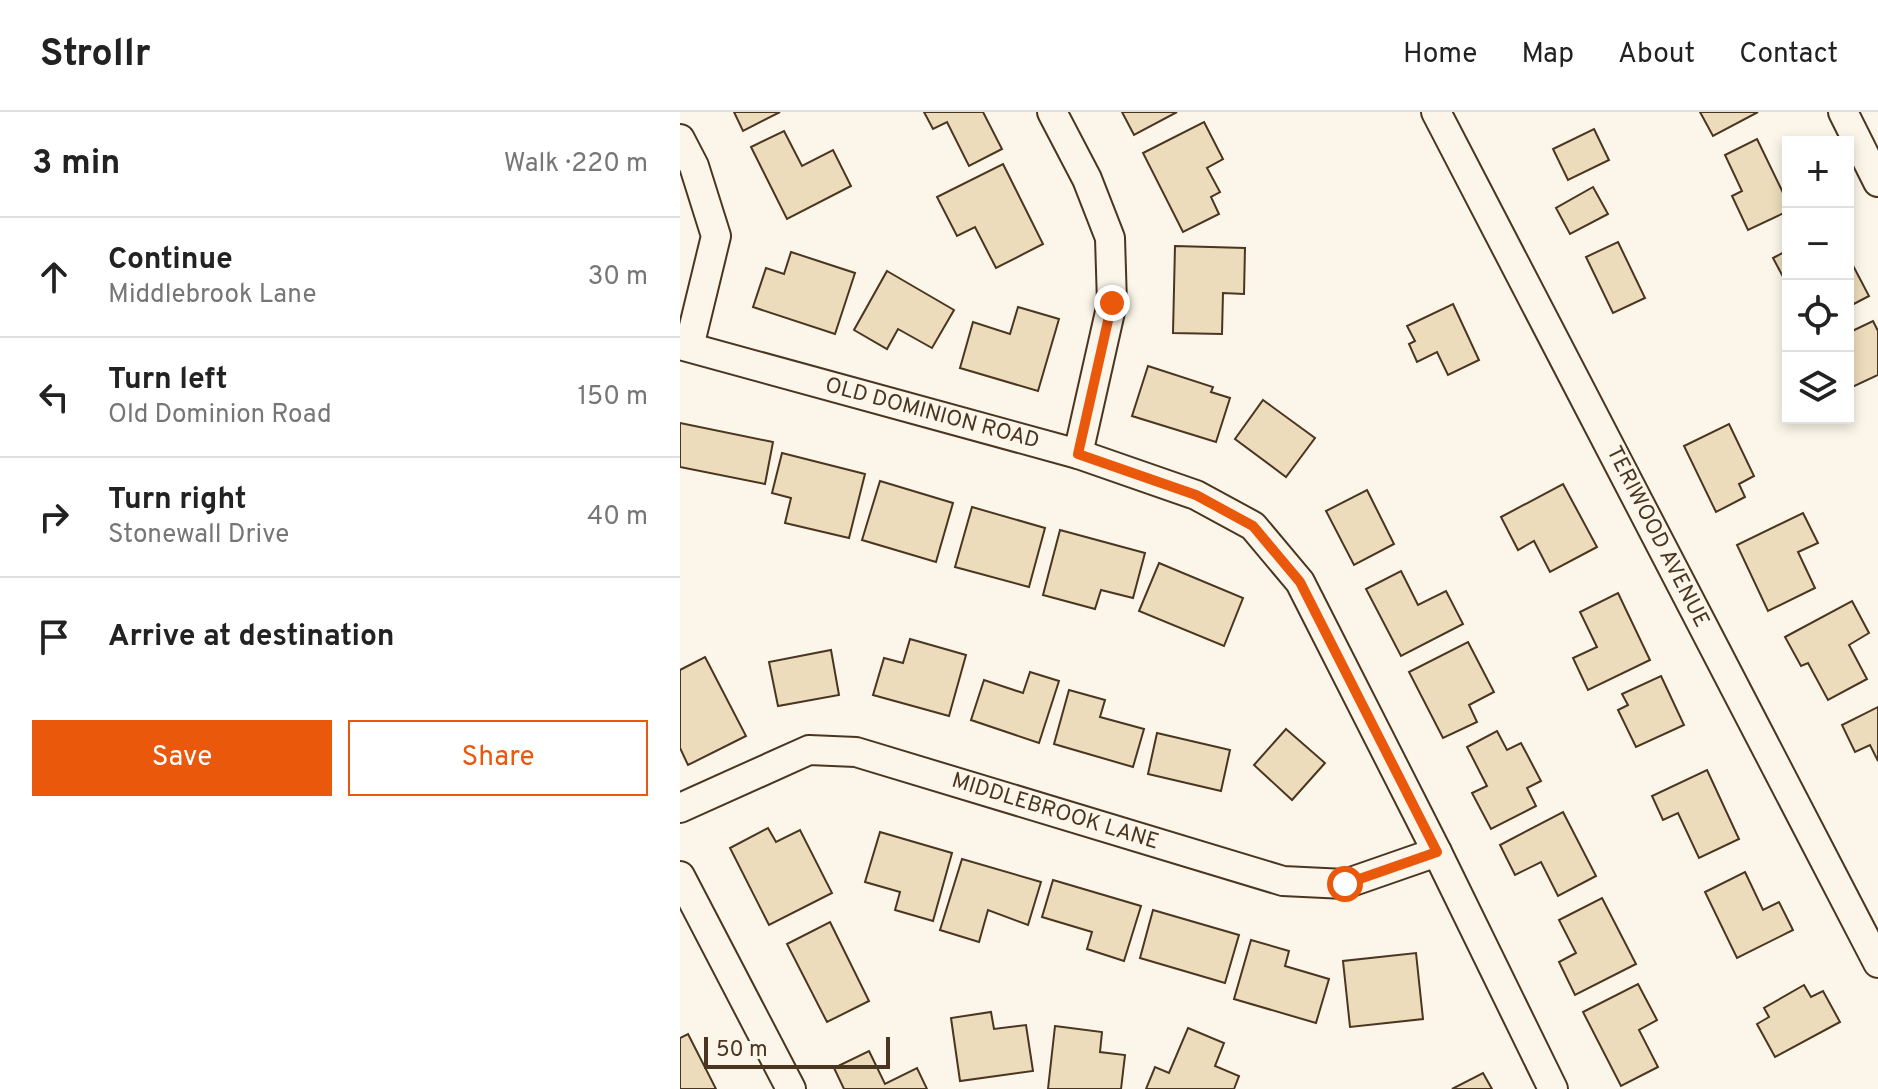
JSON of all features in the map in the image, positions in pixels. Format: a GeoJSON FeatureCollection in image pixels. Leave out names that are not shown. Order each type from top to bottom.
{"type":"FeatureCollection","features":[{"type":"Feature","properties":{"kind":"street"},"geometry":{"type":"LineString","coordinates":[[1052,112],[1087,179],[1110,238],[1112,303],[1078,454]]}},
{"type":"Feature","properties":{"kind":"street","name":"TERIWOOD AVENUE"},"geometry":{"type":"LineString","coordinates":[[1436,112],[1878,963]]}},
{"type":"Feature","properties":{"kind":"street"},"geometry":{"type":"LineString","coordinates":[[1843,112],[1878,182]]}},
{"type":"Feature","properties":{"kind":"street"},"geometry":{"type":"LineString","coordinates":[[680,139],[694,166],[716,236],[684,346]]}},
{"type":"Feature","properties":{"kind":"street","name":"OLD DOMINION ROAD"},"geometry":{"type":"LineString","coordinates":[[684,346],[1078,454],[1196,495],[1253,526],[1300,582],[1553,1089]]}},
{"type":"Feature","properties":{"kind":"street","name":"MIDDLEBROOK LANE"},"geometry":{"type":"LineString","coordinates":[[680,808],[809,750],[856,752],[1283,881],[1345,884],[1437,852]]}},
{"type":"Feature","properties":{"kind":"street"},"geometry":{"type":"LineString","coordinates":[[680,876],[791,1089]]}},
{"type":"Feature","properties":{"kind":"building"},"geometry":{"type":"Polygon","coordinates":[[[734,112],[780,112],[743,131],[734,112]]]}},
{"type":"Feature","properties":{"kind":"building"},"geometry":{"type":"Polygon","coordinates":[[[924,112],[983,112],[1002,149],[969,166],[947,122],[933,129],[924,112]]]}},
{"type":"Feature","properties":{"kind":"building"},"geometry":{"type":"Polygon","coordinates":[[[1122,112],[1177,112],[1134,135],[1122,112]]]}},
{"type":"Feature","properties":{"kind":"building"},"geometry":{"type":"Polygon","coordinates":[[[1700,112],[1758,112],[1713,136],[1700,112]]]}},
{"type":"Feature","properties":{"kind":"building"},"geometry":{"type":"Polygon","coordinates":[[[1204,122],[1223,159],[1207,168],[1220,192],[1211,197],[1219,214],[1183,232],[1143,153],[1204,122]]]}},
{"type":"Feature","properties":{"kind":"building"},"geometry":{"type":"Polygon","coordinates":[[[1594,129],[1609,160],[1568,180],[1553,149],[1594,129]]]}},
{"type":"Feature","properties":{"kind":"building"},"geometry":{"type":"Polygon","coordinates":[[[784,131],[802,166],[833,150],[851,186],[787,219],[751,147],[784,131]]]}},
{"type":"Feature","properties":{"kind":"building"},"geometry":{"type":"Polygon","coordinates":[[[1757,139],[1782,191],[1782,214],[1748,230],[1732,196],[1742,191],[1725,155],[1757,139]]]}},
{"type":"Feature","properties":{"kind":"building"},"geometry":{"type":"Polygon","coordinates":[[[1003,164],[1043,244],[996,268],[975,227],[957,236],[937,197],[1003,164]]]}},
{"type":"Feature","properties":{"kind":"building"},"geometry":{"type":"Polygon","coordinates":[[[1593,187],[1608,214],[1570,234],[1556,208],[1593,187]]]}},
{"type":"Feature","properties":{"kind":"building"},"geometry":{"type":"Polygon","coordinates":[[[1618,242],[1645,298],[1613,313],[1586,257],[1618,242]]]}},
{"type":"Feature","properties":{"kind":"building"},"geometry":{"type":"Polygon","coordinates":[[[1175,246],[1245,248],[1244,294],[1223,293],[1222,334],[1173,333],[1175,246]]]}},
{"type":"Feature","properties":{"kind":"building"},"geometry":{"type":"Polygon","coordinates":[[[791,252],[855,273],[835,334],[753,307],[766,268],[784,274],[791,252]]]}},
{"type":"Feature","properties":{"kind":"building"},"geometry":{"type":"Polygon","coordinates":[[[1782,253],[1782,275],[1773,258],[1782,253]]]}},
{"type":"Feature","properties":{"kind":"building"},"geometry":{"type":"Polygon","coordinates":[[[1854,267],[1869,296],[1854,304],[1854,267]]]}},
{"type":"Feature","properties":{"kind":"building"},"geometry":{"type":"Polygon","coordinates":[[[887,271],[954,310],[932,348],[898,329],[887,349],[854,330],[887,271]]]}},
{"type":"Feature","properties":{"kind":"building"},"geometry":{"type":"Polygon","coordinates":[[[1453,304],[1479,360],[1448,375],[1437,352],[1417,362],[1409,344],[1415,341],[1407,326],[1453,304]]]}},
{"type":"Feature","properties":{"kind":"building"},"geometry":{"type":"Polygon","coordinates":[[[1018,307],[1059,319],[1038,391],[960,368],[973,322],[1010,334],[1018,307]]]}},
{"type":"Feature","properties":{"kind":"building"},"geometry":{"type":"Polygon","coordinates":[[[1873,321],[1878,331],[1878,375],[1854,386],[1854,352],[1854,330],[1873,321]]]}},
{"type":"Feature","properties":{"kind":"building"},"geometry":{"type":"Polygon","coordinates":[[[1148,366],[1213,387],[1211,392],[1230,398],[1216,442],[1132,416],[1148,366]]]}},
{"type":"Feature","properties":{"kind":"building"},"geometry":{"type":"Polygon","coordinates":[[[1263,400],[1315,438],[1286,477],[1235,439],[1263,400]]]}},
{"type":"Feature","properties":{"kind":"building"},"geometry":{"type":"Polygon","coordinates":[[[680,423],[773,442],[765,484],[680,467],[680,423]]]}},
{"type":"Feature","properties":{"kind":"building"},"geometry":{"type":"Polygon","coordinates":[[[1729,424],[1754,476],[1739,484],[1745,497],[1716,512],[1684,446],[1729,424]]]}},
{"type":"Feature","properties":{"kind":"building"},"geometry":{"type":"Polygon","coordinates":[[[782,453],[865,474],[849,538],[785,523],[791,498],[772,493],[782,453]]]}},
{"type":"Feature","properties":{"kind":"building"},"geometry":{"type":"Polygon","coordinates":[[[880,481],[953,503],[936,562],[862,540],[880,481]]]}},
{"type":"Feature","properties":{"kind":"building"},"geometry":{"type":"Polygon","coordinates":[[[1563,484],[1597,547],[1550,572],[1534,541],[1518,550],[1501,517],[1563,484]]]}},
{"type":"Feature","properties":{"kind":"building"},"geometry":{"type":"Polygon","coordinates":[[[1367,490],[1394,544],[1354,565],[1326,511],[1367,490]]]}},
{"type":"Feature","properties":{"kind":"building"},"geometry":{"type":"Polygon","coordinates":[[[972,507],[1045,528],[1029,587],[955,567],[972,507]]]}},
{"type":"Feature","properties":{"kind":"building"},"geometry":{"type":"Polygon","coordinates":[[[1803,513],[1818,543],[1798,552],[1815,588],[1768,611],[1737,545],[1803,513]]]}},
{"type":"Feature","properties":{"kind":"building"},"geometry":{"type":"Polygon","coordinates":[[[1060,530],[1145,553],[1133,598],[1101,590],[1095,609],[1043,595],[1060,530]]]}},
{"type":"Feature","properties":{"kind":"building"},"geometry":{"type":"Polygon","coordinates":[[[1159,563],[1243,598],[1224,646],[1139,611],[1159,563]]]}},
{"type":"Feature","properties":{"kind":"building"},"geometry":{"type":"Polygon","coordinates":[[[1401,571],[1418,605],[1446,591],[1463,624],[1401,656],[1366,589],[1401,571]]]}},
{"type":"Feature","properties":{"kind":"building"},"geometry":{"type":"Polygon","coordinates":[[[1618,593],[1650,660],[1588,690],[1573,658],[1597,647],[1580,612],[1618,593]]]}},
{"type":"Feature","properties":{"kind":"building"},"geometry":{"type":"Polygon","coordinates":[[[1852,601],[1869,633],[1849,645],[1867,679],[1828,700],[1808,663],[1801,666],[1785,637],[1852,601]]]}},
{"type":"Feature","properties":{"kind":"building"},"geometry":{"type":"Polygon","coordinates":[[[910,639],[966,655],[949,716],[873,695],[884,658],[903,663],[910,639]]]}},
{"type":"Feature","properties":{"kind":"building"},"geometry":{"type":"Polygon","coordinates":[[[1468,642],[1494,692],[1469,705],[1477,722],[1443,738],[1409,672],[1468,642]]]}},
{"type":"Feature","properties":{"kind":"building"},"geometry":{"type":"Polygon","coordinates":[[[831,650],[839,695],[778,706],[769,662],[831,650]]]}},
{"type":"Feature","properties":{"kind":"building"},"geometry":{"type":"Polygon","coordinates":[[[705,657],[746,736],[688,765],[680,748],[680,670],[705,657]]]}},
{"type":"Feature","properties":{"kind":"building"},"geometry":{"type":"Polygon","coordinates":[[[1030,672],[1059,681],[1039,743],[971,720],[984,680],[1023,693],[1030,672]]]}},
{"type":"Feature","properties":{"kind":"building"},"geometry":{"type":"Polygon","coordinates":[[[1661,676],[1684,725],[1636,747],[1618,710],[1628,705],[1622,694],[1661,676]]]}},
{"type":"Feature","properties":{"kind":"building"},"geometry":{"type":"Polygon","coordinates":[[[1069,690],[1105,700],[1100,717],[1144,729],[1133,767],[1054,744],[1069,690]]]}},
{"type":"Feature","properties":{"kind":"building"},"geometry":{"type":"Polygon","coordinates":[[[1878,707],[1878,761],[1870,745],[1855,752],[1842,725],[1878,707]]]}},
{"type":"Feature","properties":{"kind":"building"},"geometry":{"type":"Polygon","coordinates":[[[1286,729],[1325,763],[1292,800],[1254,765],[1286,729]]]}},
{"type":"Feature","properties":{"kind":"building"},"geometry":{"type":"Polygon","coordinates":[[[1497,731],[1507,750],[1521,743],[1541,781],[1527,788],[1536,806],[1491,829],[1472,793],[1487,786],[1467,747],[1497,731]]]}},
{"type":"Feature","properties":{"kind":"building"},"geometry":{"type":"Polygon","coordinates":[[[1157,733],[1230,750],[1221,791],[1148,774],[1157,733]]]}},
{"type":"Feature","properties":{"kind":"building"},"geometry":{"type":"Polygon","coordinates":[[[1707,770],[1739,839],[1699,858],[1678,813],[1663,820],[1652,796],[1707,770]]]}},
{"type":"Feature","properties":{"kind":"building"},"geometry":{"type":"Polygon","coordinates":[[[1563,812],[1596,876],[1558,896],[1541,862],[1515,875],[1500,845],[1563,812]]]}},
{"type":"Feature","properties":{"kind":"building"},"geometry":{"type":"Polygon","coordinates":[[[768,828],[776,842],[800,830],[832,893],[769,925],[730,848],[768,828]]]}},
{"type":"Feature","properties":{"kind":"building"},"geometry":{"type":"Polygon","coordinates":[[[880,832],[952,853],[933,921],[895,910],[900,892],[865,882],[880,832]]]}},
{"type":"Feature","properties":{"kind":"building"},"geometry":{"type":"Polygon","coordinates":[[[962,859],[1041,882],[1028,925],[988,910],[979,942],[940,930],[962,859]]]}},
{"type":"Feature","properties":{"kind":"building"},"geometry":{"type":"Polygon","coordinates":[[[1745,872],[1763,910],[1779,902],[1793,930],[1737,958],[1705,892],[1745,872]]]}},
{"type":"Feature","properties":{"kind":"building"},"geometry":{"type":"Polygon","coordinates":[[[1053,880],[1141,906],[1124,961],[1087,949],[1092,932],[1042,917],[1053,880]]]}},
{"type":"Feature","properties":{"kind":"building"},"geometry":{"type":"Polygon","coordinates":[[[1602,898],[1636,964],[1575,995],[1559,962],[1576,953],[1559,920],[1602,898]]]}},
{"type":"Feature","properties":{"kind":"building"},"geometry":{"type":"Polygon","coordinates":[[[1153,910],[1239,935],[1225,983],[1140,958],[1153,910]]]}},
{"type":"Feature","properties":{"kind":"building"},"geometry":{"type":"Polygon","coordinates":[[[830,922],[869,1001],[827,1022],[787,944],[830,922]]]}},
{"type":"Feature","properties":{"kind":"building"},"geometry":{"type":"Polygon","coordinates":[[[1251,940],[1289,951],[1285,966],[1329,979],[1316,1023],[1234,999],[1251,940]]]}},
{"type":"Feature","properties":{"kind":"building"},"geometry":{"type":"Polygon","coordinates":[[[1416,953],[1423,1019],[1350,1027],[1343,961],[1416,953]]]}},
{"type":"Feature","properties":{"kind":"building"},"geometry":{"type":"Polygon","coordinates":[[[1638,984],[1657,1020],[1639,1030],[1658,1067],[1621,1086],[1583,1012],[1638,984]]]}},
{"type":"Feature","properties":{"kind":"building"},"geometry":{"type":"Polygon","coordinates":[[[1804,985],[1811,997],[1823,991],[1840,1022],[1775,1057],[1757,1024],[1769,1017],[1764,1008],[1804,985]]]}},
{"type":"Feature","properties":{"kind":"building"},"geometry":{"type":"Polygon","coordinates":[[[991,1012],[994,1029],[1026,1025],[1033,1071],[960,1081],[951,1018],[991,1012]]]}},
{"type":"Feature","properties":{"kind":"building"},"geometry":{"type":"Polygon","coordinates":[[[1055,1026],[1102,1032],[1100,1052],[1125,1055],[1121,1089],[1048,1089],[1055,1026]]]}},
{"type":"Feature","properties":{"kind":"building"},"geometry":{"type":"Polygon","coordinates":[[[1188,1028],[1224,1043],[1215,1066],[1239,1076],[1234,1089],[1146,1089],[1155,1067],[1169,1073],[1188,1028]]]}},
{"type":"Feature","properties":{"kind":"building"},"geometry":{"type":"Polygon","coordinates":[[[688,1034],[716,1089],[680,1089],[680,1038],[688,1034]]]}},
{"type":"Feature","properties":{"kind":"building"},"geometry":{"type":"Polygon","coordinates":[[[869,1051],[885,1084],[917,1068],[927,1089],[844,1089],[834,1068],[869,1051]]]}},
{"type":"Feature","properties":{"kind":"building"},"geometry":{"type":"Polygon","coordinates":[[[1483,1073],[1492,1089],[1452,1089],[1483,1073]]]}},
{"type":"Feature","properties":{"kind":"route"},"geometry":{"type":"LineString","coordinates":[[1112,303],[1078,454],[1196,495],[1253,526],[1300,582],[1437,852],[1345,884]]}}]}
